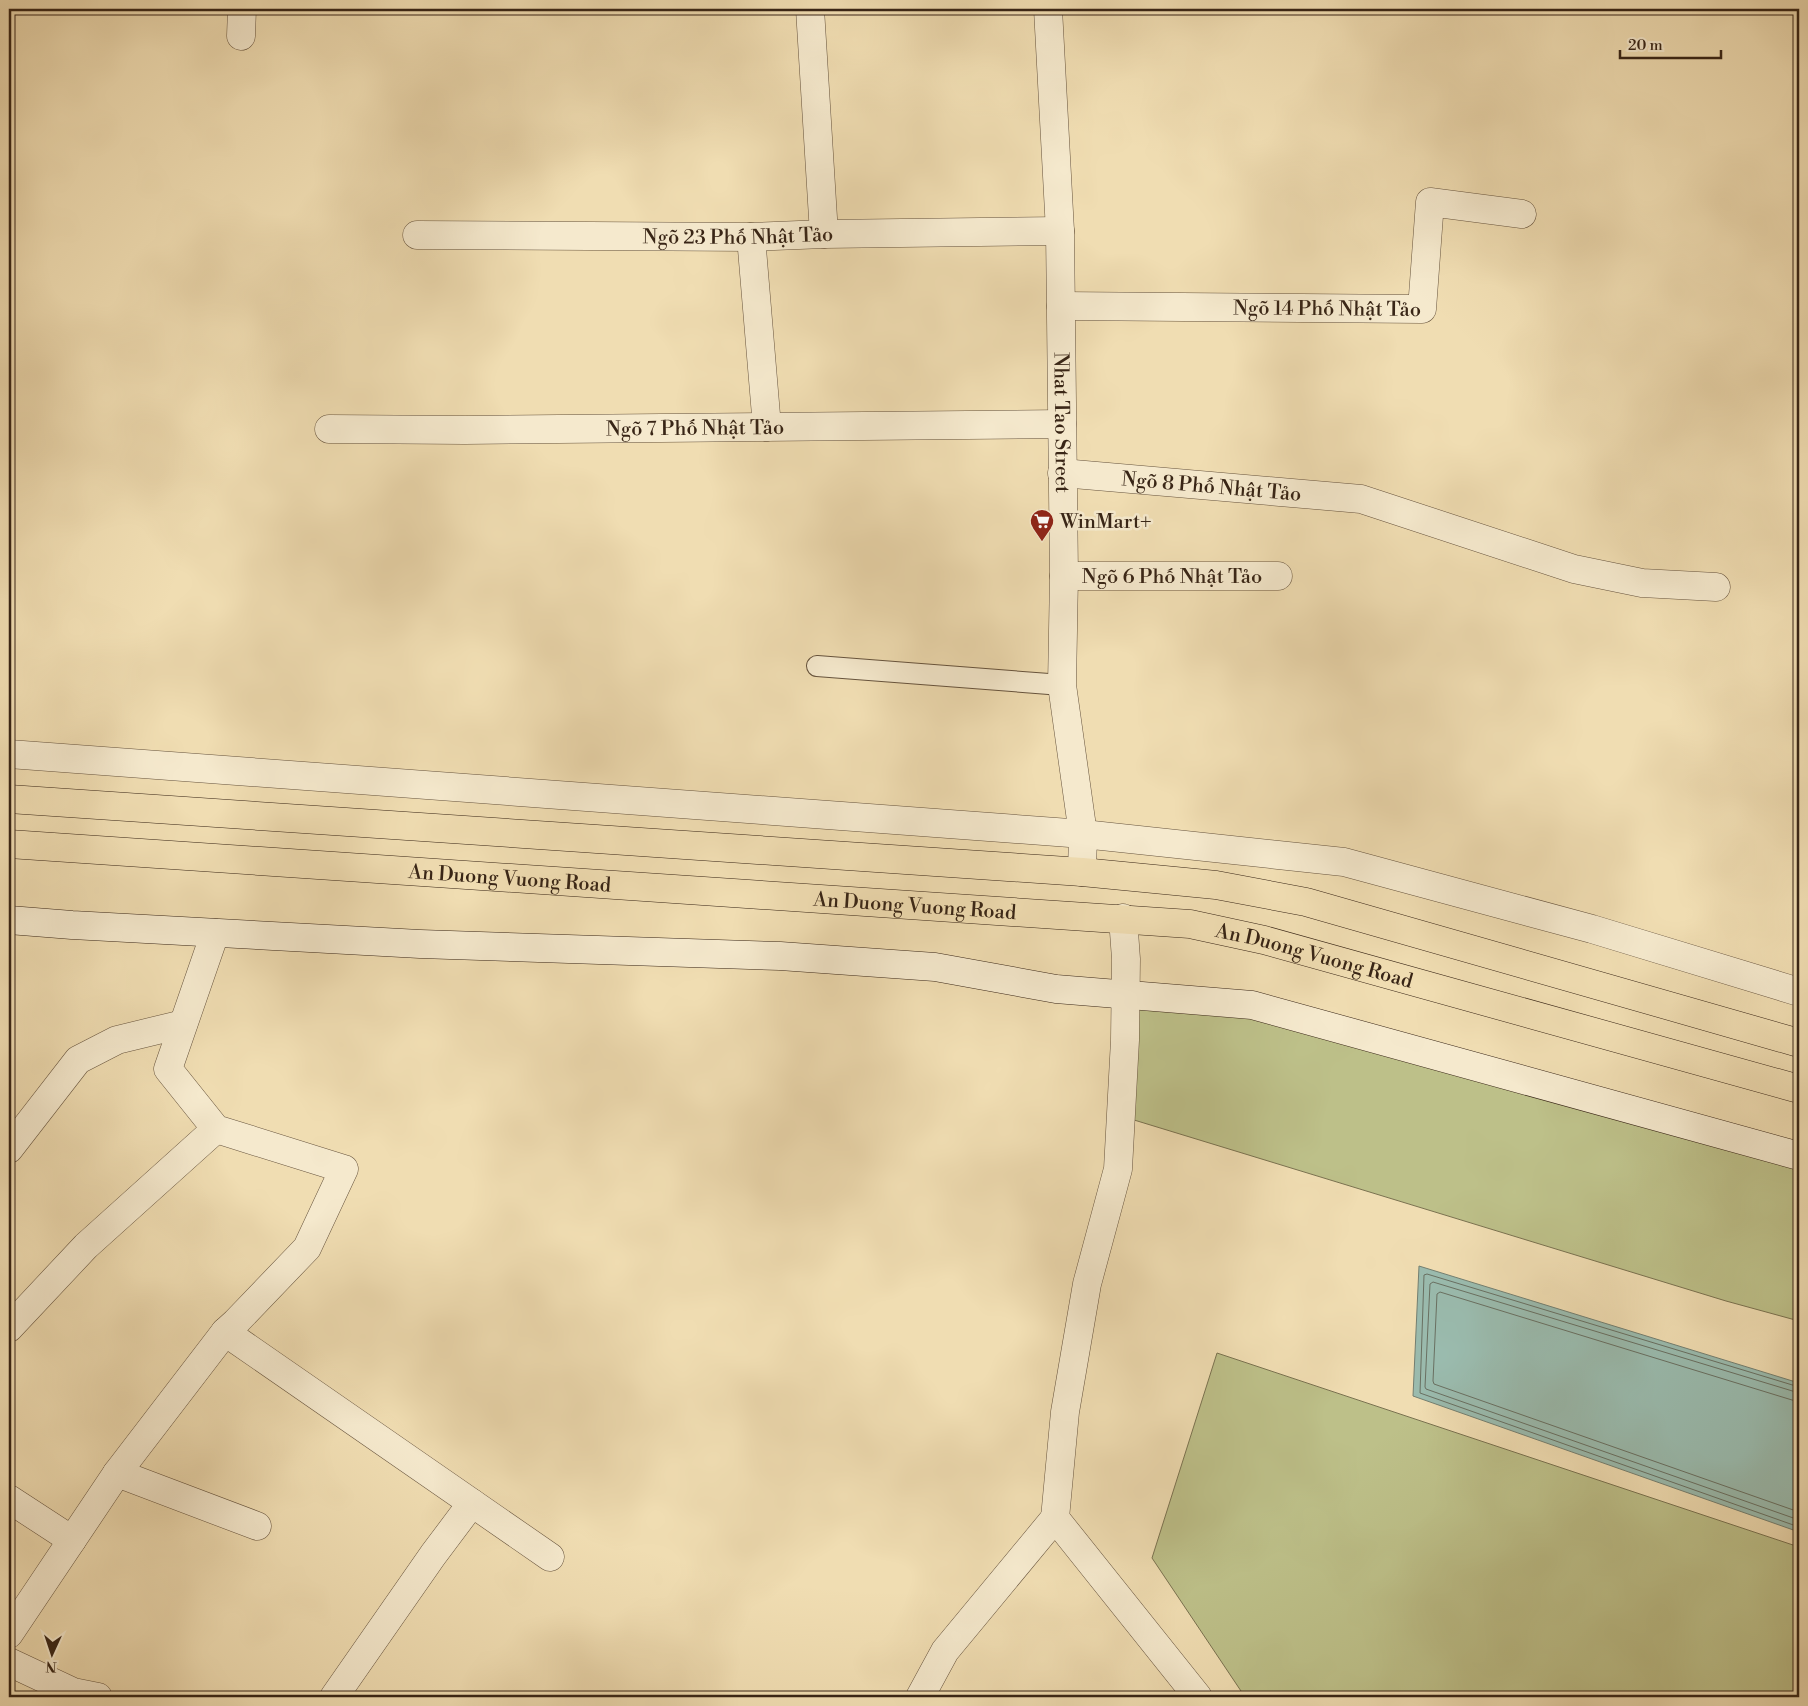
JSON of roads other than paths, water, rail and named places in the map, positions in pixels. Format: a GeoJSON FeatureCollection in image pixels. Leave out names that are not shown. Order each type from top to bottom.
{"type":"FeatureCollection","features":[{"type":"Feature","properties":{"kind":"main road"},"geometry":{"type":"LineString","coordinates":[[9,799],[1082,872],[1216,885],[1306,902],[1799,1043]]}},
{"type":"Feature","properties":{"kind":"main road","name":"An Duong Vuong Road"},"geometry":{"type":"LineString","coordinates":[[9,844],[1190,924],[1264,940],[1799,1089]]}},
{"type":"Feature","properties":{"kind":"street"},"geometry":{"type":"LineString","coordinates":[[240,36],[242,9]]}},
{"type":"Feature","properties":{"kind":"street"},"geometry":{"type":"LineString","coordinates":[[810,9],[824,234]]}},
{"type":"Feature","properties":{"kind":"street","name":"Nhat Tao Street"},"geometry":{"type":"LineString","coordinates":[[1048,9],[1060,231],[1064,576],[1062,686],[1083,834],[1082,872]]}},
{"type":"Feature","properties":{"kind":"street","name":"Ngõ 14 Phố Nhật Tảo"},"geometry":{"type":"LineString","coordinates":[[1061,306],[1422,309],[1430,202],[1522,214]]}},
{"type":"Feature","properties":{"kind":"street","name":"Ngõ 23 Phố Nhật Tảo"},"geometry":{"type":"LineString","coordinates":[[417,235],[751,237],[824,234],[1060,231]]}},
{"type":"Feature","properties":{"kind":"street"},"geometry":{"type":"LineString","coordinates":[[751,237],[767,427]]}},
{"type":"Feature","properties":{"kind":"street","name":"Ngõ 7 Phố Nhật Tảo"},"geometry":{"type":"LineString","coordinates":[[329,429],[474,430],[1062,424]]}},
{"type":"Feature","properties":{"kind":"street","name":"Ngõ 8 Phố Nhật Tảo"},"geometry":{"type":"LineString","coordinates":[[1062,473],[1361,499],[1574,569],[1642,583],[1716,587]]}},
{"type":"Feature","properties":{"kind":"street","name":"Ngõ 6 Phố Nhật Tảo"},"geometry":{"type":"LineString","coordinates":[[1064,576],[1278,576]]}},
{"type":"Feature","properties":{"kind":"street"},"geometry":{"type":"LineString","coordinates":[[9,754],[1083,834],[1344,862],[1592,929],[1799,992]]}},
{"type":"Feature","properties":{"kind":"street"},"geometry":{"type":"LineString","coordinates":[[920,1697],[944,1651],[1056,1518],[1065,1412],[1087,1284],[1118,1169],[1125,1040],[1126,959],[1123,918]]}},
{"type":"Feature","properties":{"kind":"street"},"geometry":{"type":"LineString","coordinates":[[9,920],[420,944],[780,956],[936,967],[1056,989],[1252,1005],[1799,1156]]}},
{"type":"Feature","properties":{"kind":"street"},"geometry":{"type":"LineString","coordinates":[[9,1634],[117,1473],[225,1332],[307,1248],[344,1169],[216,1129],[168,1069],[215,933]]}},
{"type":"Feature","properties":{"kind":"street"},"geometry":{"type":"LineString","coordinates":[[9,1149],[78,1060],[117,1040],[184,1024]]}},
{"type":"Feature","properties":{"kind":"street"},"geometry":{"type":"LineString","coordinates":[[9,1328],[86,1246],[216,1129]]}},
{"type":"Feature","properties":{"kind":"street"},"geometry":{"type":"LineString","coordinates":[[225,1332],[550,1557]]}},
{"type":"Feature","properties":{"kind":"street"},"geometry":{"type":"LineString","coordinates":[[117,1473],[257,1526]]}},
{"type":"Feature","properties":{"kind":"street"},"geometry":{"type":"LineString","coordinates":[[9,1499],[72,1540]]}},
{"type":"Feature","properties":{"kind":"street"},"geometry":{"type":"LineString","coordinates":[[334,1697],[433,1555],[472,1503]]}},
{"type":"Feature","properties":{"kind":"street"},"geometry":{"type":"LineString","coordinates":[[1056,1518],[1198,1697]]}},
{"type":"Feature","properties":{"kind":"street"},"geometry":{"type":"LineString","coordinates":[[9,1662],[81,1696]]}},
{"type":"Feature","properties":{"kind":"lane"},"geometry":{"type":"LineString","coordinates":[[817,666],[1062,686]]}},
{"type":"Feature","properties":{"kind":"water"},"geometry":{"type":"Polygon","coordinates":[[[1419,1266],[1799,1383],[1799,1532],[1413,1396],[1419,1266]]]}},
{"type":"Feature","properties":{"kind":"place","name":"WinMart+"},"geometry":{"type":"Point","coordinates":[1042,542]}}]}
